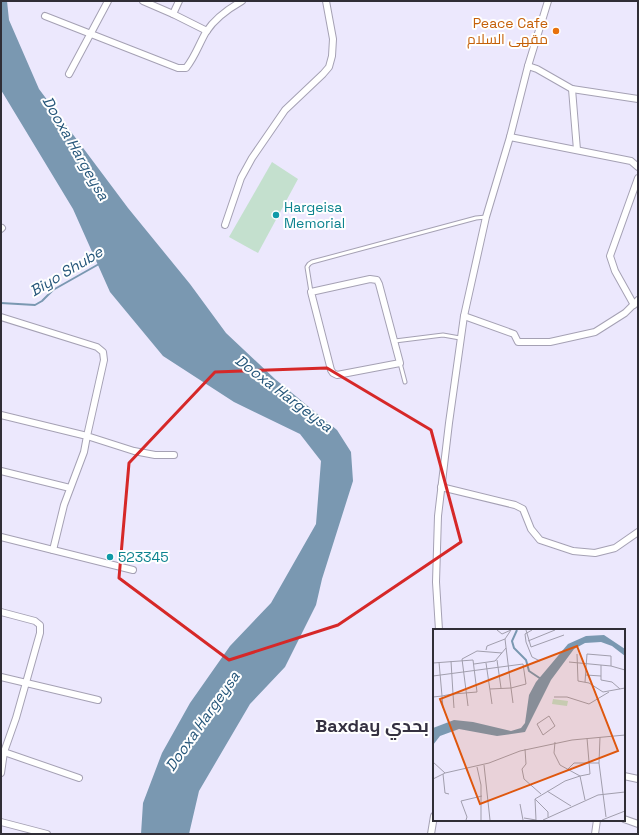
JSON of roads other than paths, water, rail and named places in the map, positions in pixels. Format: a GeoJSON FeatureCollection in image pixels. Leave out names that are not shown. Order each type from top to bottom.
{"type":"FeatureCollection","features":[{"type":"Feature","properties":{"kind":"street"},"geometry":{"type":"LineString","coordinates":[[69,74],[108,1]]}},
{"type":"Feature","properties":{"kind":"street"},"geometry":{"type":"LineString","coordinates":[[142,1],[207,31]]}},
{"type":"Feature","properties":{"kind":"street"},"geometry":{"type":"LineString","coordinates":[[173,14],[179,1]]}},
{"type":"Feature","properties":{"kind":"street"},"geometry":{"type":"LineString","coordinates":[[45,16],[90,35],[178,68],[186,68],[191,62],[207,31],[224,12],[242,1]]}},
{"type":"Feature","properties":{"kind":"street"},"geometry":{"type":"LineString","coordinates":[[225,225],[241,178],[252,158],[285,110],[329,67],[332,56],[333,39],[326,1]]}},
{"type":"Feature","properties":{"kind":"street"},"geometry":{"type":"LineString","coordinates":[[439,629],[436,582],[438,522],[441,487],[464,316],[486,217],[510,137],[528,66],[548,1]]}},
{"type":"Feature","properties":{"kind":"street"},"geometry":{"type":"LineString","coordinates":[[528,66],[537,69],[572,89],[638,99]]}},
{"type":"Feature","properties":{"kind":"street"},"geometry":{"type":"LineString","coordinates":[[572,89],[577,150]]}},
{"type":"Feature","properties":{"kind":"street"},"geometry":{"type":"LineString","coordinates":[[510,137],[631,161],[638,166]]}},
{"type":"Feature","properties":{"kind":"street"},"geometry":{"type":"LineString","coordinates":[[464,316],[514,334],[518,342],[550,342],[594,332],[616,319],[636,302],[615,271],[610,256],[638,178]]}},
{"type":"Feature","properties":{"kind":"street"},"geometry":{"type":"LineString","coordinates":[[370,278],[377,280],[395,341],[400,364],[343,375],[333,374],[311,292],[370,278]]}},
{"type":"Feature","properties":{"kind":"street"},"geometry":{"type":"LineString","coordinates":[[1,317],[97,347],[103,352],[104,360],[84,452],[64,505],[53,550]]}},
{"type":"Feature","properties":{"kind":"street"},"geometry":{"type":"LineString","coordinates":[[1,415],[87,436],[134,451],[155,455],[174,455]]}},
{"type":"Feature","properties":{"kind":"street"},"geometry":{"type":"LineString","coordinates":[[1,471],[70,488]]}},
{"type":"Feature","properties":{"kind":"street"},"geometry":{"type":"LineString","coordinates":[[441,487],[515,505],[523,509],[531,529],[540,540],[573,551],[595,553],[615,548],[638,532]]}},
{"type":"Feature","properties":{"kind":"street"},"geometry":{"type":"LineString","coordinates":[[1,537],[133,570]]}},
{"type":"Feature","properties":{"kind":"street"},"geometry":{"type":"LineString","coordinates":[[1,612],[35,621],[40,625],[40,633],[16,718],[3,752],[1,773]]}},
{"type":"Feature","properties":{"kind":"street"},"geometry":{"type":"LineString","coordinates":[[1,677],[25,684],[98,700]]}},
{"type":"Feature","properties":{"kind":"street"},"geometry":{"type":"LineString","coordinates":[[3,752],[79,778]]}},
{"type":"Feature","properties":{"kind":"street"},"geometry":{"type":"LineString","coordinates":[[625,776],[638,779]]}},
{"type":"Feature","properties":{"kind":"street"},"geometry":{"type":"LineString","coordinates":[[625,819],[638,824]]}},
{"type":"Feature","properties":{"kind":"street"},"geometry":{"type":"LineString","coordinates":[[431,834],[433,821]]}},
{"type":"Feature","properties":{"kind":"street"},"geometry":{"type":"LineString","coordinates":[[595,834],[597,821]]}},
{"type":"Feature","properties":{"kind":"street"},"geometry":{"type":"LineString","coordinates":[[1,822],[47,834]]}},
{"type":"Feature","properties":{"kind":"lane"},"geometry":{"type":"LineString","coordinates":[[311,292],[307,267],[312,262],[476,218],[486,217]]}},
{"type":"Feature","properties":{"kind":"lane"},"geometry":{"type":"LineString","coordinates":[[395,341],[443,335],[461,338]]}},
{"type":"Feature","properties":{"kind":"lane"},"geometry":{"type":"LineString","coordinates":[[400,364],[405,382]]}},
{"type":"Feature","properties":{"kind":"water","name":"Dooxa Hargeysa"},"geometry":{"type":"Polygon","coordinates":[[[1,1],[7,1],[9,20],[39,89],[128,208],[190,284],[226,333],[275,379],[337,430],[351,452],[353,481],[322,579],[316,605],[285,667],[250,704],[199,791],[189,834],[141,834],[143,803],[162,753],[190,703],[230,646],[271,603],[316,524],[321,461],[300,434],[234,402],[163,356],[110,292],[73,209],[1,90],[1,1]]]}},
{"type":"Feature","properties":{"kind":"waterway","name":"Biyo Shube"},"geometry":{"type":"LineString","coordinates":[[1,303],[35,305],[42,301],[53,290],[99,264]]}},
{"type":"Feature","properties":{"kind":"place","name":"Peace Cafe مقهى السلام"},"geometry":{"type":"Point","coordinates":[556,31]}},
{"type":"Feature","properties":{"kind":"place","name":"Hargeisa Memorial"},"geometry":{"type":"Point","coordinates":[276,215]}},
{"type":"Feature","properties":{"kind":"place","name":"523345"},"geometry":{"type":"Point","coordinates":[110,557]}},
{"type":"Feature","properties":{"kind":"district","name":"Baxday بحدي"},"geometry":{"type":"Point","coordinates":[372,725]}}]}
